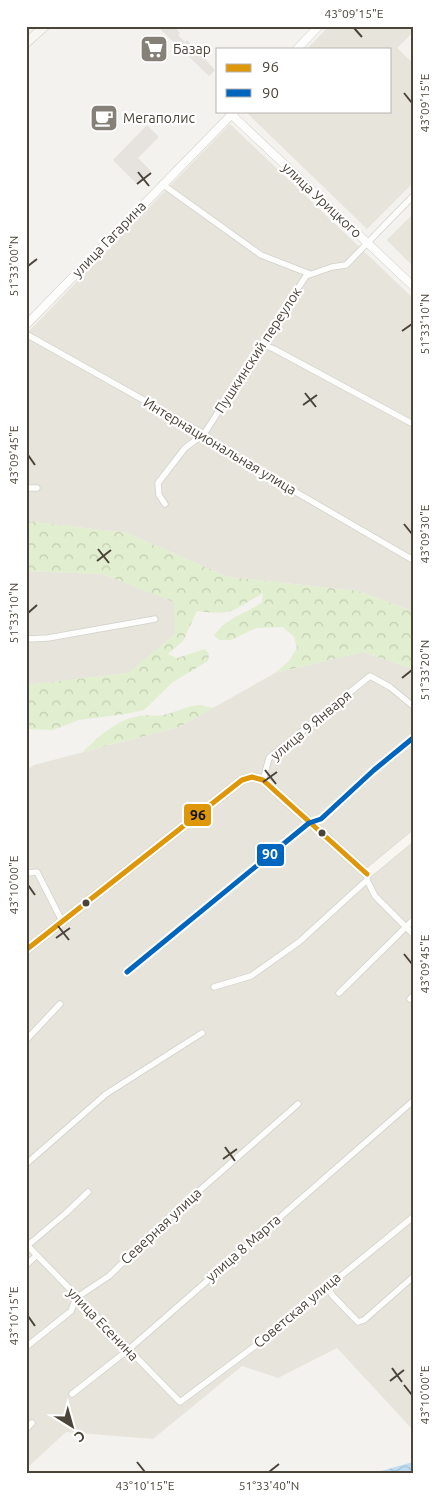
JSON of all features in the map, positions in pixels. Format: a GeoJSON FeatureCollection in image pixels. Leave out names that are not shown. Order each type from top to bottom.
{"type":"FeatureCollection","features":[{"type":"Feature","properties":{"kind":"main road"},"geometry":{"type":"LineString","coordinates":[[26,44],[45,26]]}},
{"type":"Feature","properties":{"kind":"main road"},"geometry":{"type":"LineString","coordinates":[[26,950],[242,780],[252,777],[263,780],[367,877],[413,836]]}},
{"type":"Feature","properties":{"kind":"street"},"geometry":{"type":"LineString","coordinates":[[298,48],[318,26]]}},
{"type":"Feature","properties":{"kind":"street","name":"улица Гагарина"},"geometry":{"type":"LineString","coordinates":[[26,325],[233,113]]}},
{"type":"Feature","properties":{"kind":"street","name":"улица Урицкого"},"geometry":{"type":"LineString","coordinates":[[233,113],[413,286]]}},
{"type":"Feature","properties":{"kind":"street"},"geometry":{"type":"LineString","coordinates":[[162,184],[261,255],[310,274]]}},
{"type":"Feature","properties":{"kind":"street","name":"Пушкинский переулок"},"geometry":{"type":"LineString","coordinates":[[165,504],[159,495],[158,483],[185,448],[204,434],[306,276],[332,267],[346,265],[413,196]]}},
{"type":"Feature","properties":{"kind":"street","name":"Интернациональная улица"},"geometry":{"type":"LineString","coordinates":[[26,334],[204,434],[240,459],[413,560]]}},
{"type":"Feature","properties":{"kind":"street"},"geometry":{"type":"LineString","coordinates":[[262,344],[413,424]]}},
{"type":"Feature","properties":{"kind":"street"},"geometry":{"type":"LineString","coordinates":[[26,488],[37,488]]}},
{"type":"Feature","properties":{"kind":"street"},"geometry":{"type":"LineString","coordinates":[[26,639],[48,638],[155,619]]}},
{"type":"Feature","properties":{"kind":"street","name":"улица 9 Января"},"geometry":{"type":"LineString","coordinates":[[263,780],[269,758],[370,676],[390,687],[413,706]]}},
{"type":"Feature","properties":{"kind":"street"},"geometry":{"type":"LineString","coordinates":[[127,972],[309,824],[321,819],[374,770],[413,738]]}},
{"type":"Feature","properties":{"kind":"street"},"geometry":{"type":"LineString","coordinates":[[26,873],[37,872],[62,921]]}},
{"type":"Feature","properties":{"kind":"street"},"geometry":{"type":"LineString","coordinates":[[214,987],[251,976],[299,942],[367,877],[375,896],[413,934]]}},
{"type":"Feature","properties":{"kind":"street"},"geometry":{"type":"LineString","coordinates":[[339,993],[413,920]]}},
{"type":"Feature","properties":{"kind":"street"},"geometry":{"type":"LineString","coordinates":[[26,1040],[60,1004]]}},
{"type":"Feature","properties":{"kind":"street"},"geometry":{"type":"LineString","coordinates":[[26,1164],[106,1094],[202,1034]]}},
{"type":"Feature","properties":{"kind":"street","name":"улица 8 Марта"},"geometry":{"type":"LineString","coordinates":[[72,1394],[128,1350],[413,1102]]}},
{"type":"Feature","properties":{"kind":"street","name":"Северная улица"},"geometry":{"type":"LineString","coordinates":[[26,1347],[71,1311],[76,1298],[109,1276],[167,1218],[298,1104]]}},
{"type":"Feature","properties":{"kind":"street"},"geometry":{"type":"LineString","coordinates":[[27,1245],[88,1192]]}},
{"type":"Feature","properties":{"kind":"street","name":"Советская улица"},"geometry":{"type":"LineString","coordinates":[[180,1402],[255,1346],[327,1285],[413,1217]]}},
{"type":"Feature","properties":{"kind":"street","name":"улица Есенина"},"geometry":{"type":"LineString","coordinates":[[27,1245],[76,1298],[180,1402]]}},
{"type":"Feature","properties":{"kind":"street"},"geometry":{"type":"LineString","coordinates":[[26,1264],[37,1255]]}},
{"type":"Feature","properties":{"kind":"street"},"geometry":{"type":"LineString","coordinates":[[327,1285],[332,1295],[358,1322],[364,1320],[413,1278]]}},
{"type":"Feature","properties":{"kind":"street"},"geometry":{"type":"LineString","coordinates":[[26,1430],[32,1423]]}},
{"type":"Feature","properties":{"kind":"shaded area"},"geometry":{"type":"Polygon","coordinates":[[[157,26],[174,26],[180,33],[178,35],[185,42],[187,40],[215,70],[209,76],[157,26]]]}},
{"type":"Feature","properties":{"kind":"shaded area"},"geometry":{"type":"Polygon","coordinates":[[[329,26],[413,26],[413,32],[397,48],[413,63],[413,183],[367,229],[246,112],[392,112],[392,48],[308,48],[329,26]]]}},
{"type":"Feature","properties":{"kind":"shaded area"},"geometry":{"type":"Polygon","coordinates":[[[230,124],[413,298],[413,611],[358,591],[228,577],[127,533],[26,521],[26,334],[230,124]]]}},
{"type":"Feature","properties":{"kind":"shaded area"},"geometry":{"type":"Polygon","coordinates":[[[147,125],[159,137],[138,158],[151,171],[137,184],[113,160],[147,125]]]}},
{"type":"Feature","properties":{"kind":"shaded area"},"geometry":{"type":"Polygon","coordinates":[[[413,214],[413,266],[387,240],[413,214]]]}},
{"type":"Feature","properties":{"kind":"shaded area"},"geometry":{"type":"Polygon","coordinates":[[[26,571],[102,574],[175,602],[175,634],[129,673],[26,685],[26,571]]]}},
{"type":"Feature","properties":{"kind":"shaded area"},"geometry":{"type":"Polygon","coordinates":[[[363,652],[413,669],[413,1430],[337,1348],[278,1378],[242,1366],[153,1439],[66,1432],[26,1469],[26,771],[34,765],[179,727],[275,673],[363,652]]]}},
{"type":"Feature","properties":{"kind":"green space"},"geometry":{"type":"Polygon","coordinates":[[[26,521],[127,533],[228,577],[358,591],[413,611],[413,669],[363,652],[275,673],[289,661],[297,648],[294,637],[283,627],[256,628],[231,640],[219,640],[214,636],[230,620],[262,602],[263,593],[226,612],[197,611],[183,641],[168,654],[177,658],[205,649],[209,654],[208,661],[173,682],[144,710],[79,720],[53,730],[26,729],[26,685],[128,673],[175,634],[174,602],[102,574],[26,571],[26,521]]]}},
{"type":"Feature","properties":{"kind":"green space"},"geometry":{"type":"Polygon","coordinates":[[[200,705],[213,708],[179,727],[83,752],[116,724],[143,715],[163,715],[200,705]]]}},
{"type":"Feature","properties":{"kind":"water"},"geometry":{"type":"Polygon","coordinates":[[[413,1462],[413,1473],[374,1473],[413,1462]]]}},
{"type":"Feature","properties":{"kind":"transit line","name":"90"},"geometry":{"type":"LineString","coordinates":[[127,972],[309,823],[321,819],[374,770],[413,738]]}},
{"type":"Feature","properties":{"kind":"transit line","name":"96"},"geometry":{"type":"LineString","coordinates":[[26,950],[242,780],[252,777],[263,780],[367,874]]}},
{"type":"Feature","properties":{"kind":"place","name":"Базар"},"geometry":{"type":"Point","coordinates":[154,49]}},
{"type":"Feature","properties":{"kind":"place","name":"Мегаполис"},"geometry":{"type":"Point","coordinates":[104,118]}}]}
